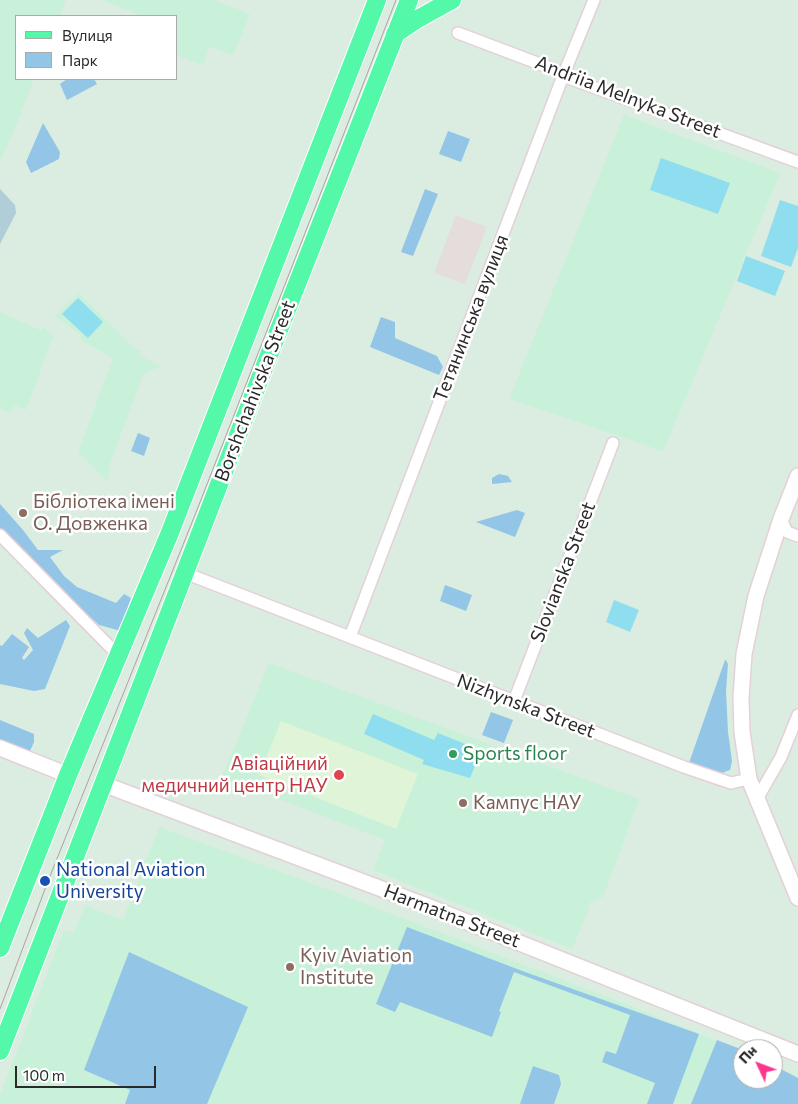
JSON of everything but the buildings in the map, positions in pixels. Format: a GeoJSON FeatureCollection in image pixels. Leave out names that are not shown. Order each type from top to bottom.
{"type":"FeatureCollection","features":[{"type":"Feature","properties":{"kind":"main road","name":"Borshchahivska Street"},"geometry":{"type":"LineString","coordinates":[[0,1051],[184,573],[409,0]]}},
{"type":"Feature","properties":{"kind":"main road"},"geometry":{"type":"LineString","coordinates":[[395,34],[452,0]]}},
{"type":"Feature","properties":{"kind":"main road","name":"Borshchahivska Street"},"geometry":{"type":"LineString","coordinates":[[0,948],[68,775],[169,535],[373,5]]}},
{"type":"Feature","properties":{"kind":"main road"},"geometry":{"type":"LineString","coordinates":[[798,476],[781,519],[756,596],[744,654],[741,684],[742,732],[750,779],[798,898]]}},
{"type":"Feature","properties":{"kind":"main road"},"geometry":{"type":"LineString","coordinates":[[0,748],[68,775]]}},
{"type":"Feature","properties":{"kind":"main road","name":"Harmatna Street"},"geometry":{"type":"LineString","coordinates":[[103,784],[436,910],[798,1054]]}},
{"type":"Feature","properties":{"kind":"street","name":"Тетянинська вулиця"},"geometry":{"type":"LineString","coordinates":[[350,637],[563,76],[594,0]]}},
{"type":"Feature","properties":{"kind":"street","name":"Andriia Melnyka Street"},"geometry":{"type":"LineString","coordinates":[[458,33],[553,68],[563,76],[798,162]]}},
{"type":"Feature","properties":{"kind":"street","name":"Slovianska Street"},"geometry":{"type":"LineString","coordinates":[[514,701],[613,443]]}},
{"type":"Feature","properties":{"kind":"street"},"geometry":{"type":"LineString","coordinates":[[781,519],[787,532],[798,536]]}},
{"type":"Feature","properties":{"kind":"street"},"geometry":{"type":"LineString","coordinates":[[0,535],[119,656]]}},
{"type":"Feature","properties":{"kind":"street","name":"Nizhynska Street"},"geometry":{"type":"LineString","coordinates":[[184,573],[684,767],[731,782],[750,779]]}},
{"type":"Feature","properties":{"kind":"street"},"geometry":{"type":"LineString","coordinates":[[757,799],[781,757],[798,715]]}},
{"type":"Feature","properties":{"kind":"shaded area"},"geometry":{"type":"Polygon","coordinates":[[[0,0],[66,0],[60,15],[15,15],[15,80],[34,80],[17,123],[0,159],[0,0]]]}},
{"type":"Feature","properties":{"kind":"shaded area"},"geometry":{"type":"Polygon","coordinates":[[[103,0],[215,0],[250,14],[233,55],[209,47],[203,65],[178,56],[178,15],[140,15],[103,0]]]}},
{"type":"Feature","properties":{"kind":"shaded area"},"geometry":{"type":"Polygon","coordinates":[[[624,115],[780,173],[663,451],[509,399],[624,115]]]}},
{"type":"Feature","properties":{"kind":"shaded area"},"geometry":{"type":"Polygon","coordinates":[[[661,158],[730,183],[718,214],[650,190],[661,158]]]}},
{"type":"Feature","properties":{"kind":"shaded area"},"geometry":{"type":"Polygon","coordinates":[[[0,189],[15,205],[16,213],[0,244],[0,189]]]}},
{"type":"Feature","properties":{"kind":"shaded area"},"geometry":{"type":"Polygon","coordinates":[[[780,200],[798,206],[798,248],[791,267],[761,256],[780,200]]]}},
{"type":"Feature","properties":{"kind":"shaded area"},"geometry":{"type":"Polygon","coordinates":[[[456,215],[487,227],[465,284],[434,273],[456,215]]]}},
{"type":"Feature","properties":{"kind":"shaded area"},"geometry":{"type":"Polygon","coordinates":[[[746,256],[785,271],[775,296],[737,281],[746,256]]]}},
{"type":"Feature","properties":{"kind":"shaded area"},"geometry":{"type":"Polygon","coordinates":[[[79,293],[133,347],[141,351],[139,355],[160,366],[143,375],[110,463],[108,482],[78,453],[113,358],[81,340],[81,335],[55,316],[79,293]]]}},
{"type":"Feature","properties":{"kind":"shaded area"},"geometry":{"type":"Polygon","coordinates":[[[78,298],[103,322],[88,338],[62,314],[78,298]]]}},
{"type":"Feature","properties":{"kind":"shaded area"},"geometry":{"type":"Polygon","coordinates":[[[0,312],[40,330],[43,327],[53,336],[26,410],[15,405],[11,413],[0,408],[0,312]]]}},
{"type":"Feature","properties":{"kind":"shaded area"},"geometry":{"type":"Polygon","coordinates":[[[614,600],[639,610],[630,632],[606,622],[614,600]]]}},
{"type":"Feature","properties":{"kind":"shaded area","name":"Кампус НАУ"},"geometry":{"type":"Polygon","coordinates":[[[269,663],[639,799],[603,897],[591,901],[572,949],[373,870],[385,840],[222,777],[269,663]]]}},
{"type":"Feature","properties":{"kind":"shaded area"},"geometry":{"type":"Polygon","coordinates":[[[373,714],[434,740],[438,733],[475,748],[479,752],[479,756],[470,778],[422,764],[424,760],[364,734],[373,714]]]}},
{"type":"Feature","properties":{"kind":"shaded area","name":"Авіаційний медичний центр НАУ"},"geometry":{"type":"Polygon","coordinates":[[[281,721],[418,774],[396,829],[259,775],[281,721]]]}},
{"type":"Feature","properties":{"kind":"shaded area","name":"Kyiv Aviation Institute"},"geometry":{"type":"Polygon","coordinates":[[[159,827],[327,889],[705,1036],[733,1049],[733,1089],[783,1089],[783,1080],[798,1080],[798,1104],[0,1104],[0,1095],[64,930],[74,933],[85,906],[123,920],[159,827]]]}},
{"type":"Feature","properties":{"kind":"green space"},"geometry":{"type":"Polygon","coordinates":[[[66,80],[95,80],[97,84],[67,100],[60,84],[66,80]]]}},
{"type":"Feature","properties":{"kind":"green space"},"geometry":{"type":"Polygon","coordinates":[[[43,123],[60,152],[59,159],[31,173],[26,162],[43,123]]]}},
{"type":"Feature","properties":{"kind":"green space"},"geometry":{"type":"Polygon","coordinates":[[[448,131],[470,139],[461,162],[439,154],[448,131]]]}},
{"type":"Feature","properties":{"kind":"green space"},"geometry":{"type":"Polygon","coordinates":[[[425,189],[438,194],[413,256],[401,252],[425,189]]]}},
{"type":"Feature","properties":{"kind":"green space"},"geometry":{"type":"Polygon","coordinates":[[[381,317],[395,322],[395,338],[437,356],[443,367],[439,375],[370,347],[381,317]]]}},
{"type":"Feature","properties":{"kind":"green space"},"geometry":{"type":"Polygon","coordinates":[[[138,433],[150,438],[144,456],[131,451],[138,433]]]}},
{"type":"Feature","properties":{"kind":"green space"},"geometry":{"type":"Polygon","coordinates":[[[499,474],[508,476],[512,482],[492,484],[492,478],[499,474]]]}},
{"type":"Feature","properties":{"kind":"green space"},"geometry":{"type":"Polygon","coordinates":[[[0,504],[38,550],[63,550],[50,557],[64,576],[77,587],[116,603],[124,594],[131,598],[121,631],[99,625],[29,561],[22,548],[0,529],[0,504]]]}},
{"type":"Feature","properties":{"kind":"green space"},"geometry":{"type":"Polygon","coordinates":[[[517,510],[525,513],[515,537],[476,522],[517,510]]]}},
{"type":"Feature","properties":{"kind":"green space"},"geometry":{"type":"Polygon","coordinates":[[[445,585],[472,595],[466,611],[440,601],[445,585]]]}},
{"type":"Feature","properties":{"kind":"green space"},"geometry":{"type":"Polygon","coordinates":[[[66,620],[70,626],[45,689],[34,691],[0,684],[0,645],[2,646],[12,634],[29,647],[22,658],[24,660],[33,650],[24,633],[27,628],[38,638],[66,620]]]}},
{"type":"Feature","properties":{"kind":"green space"},"geometry":{"type":"Polygon","coordinates":[[[725,660],[728,664],[726,691],[728,732],[732,761],[730,770],[719,774],[689,763],[725,660]]]}},
{"type":"Feature","properties":{"kind":"green space"},"geometry":{"type":"Polygon","coordinates":[[[491,712],[513,720],[504,743],[482,735],[491,712]]]}},
{"type":"Feature","properties":{"kind":"green space"},"geometry":{"type":"Polygon","coordinates":[[[0,720],[34,734],[34,742],[30,751],[0,739],[0,720]]]}},
{"type":"Feature","properties":{"kind":"green space"},"geometry":{"type":"Polygon","coordinates":[[[407,927],[525,972],[699,1034],[673,1104],[647,1104],[655,1083],[602,1062],[606,1051],[616,1054],[630,1015],[514,972],[499,1011],[501,1012],[492,1037],[400,1002],[395,1012],[376,1004],[407,927]]]}},
{"type":"Feature","properties":{"kind":"green space"},"geometry":{"type":"Polygon","coordinates":[[[129,952],[248,1007],[207,1104],[125,1104],[130,1090],[84,1070],[129,952]]]}},
{"type":"Feature","properties":{"kind":"green space"},"geometry":{"type":"Polygon","coordinates":[[[717,1040],[733,1046],[733,1089],[783,1089],[783,1070],[798,1078],[798,1104],[691,1104],[717,1040]]]}},
{"type":"Feature","properties":{"kind":"green space"},"geometry":{"type":"Polygon","coordinates":[[[533,1066],[559,1075],[561,1084],[554,1104],[520,1104],[533,1066]]]}},
{"type":"Feature","properties":{"kind":"tram line"},"geometry":{"type":"LineString","coordinates":[[0,1009],[48,881],[195,515],[396,0]]}},
{"type":"Feature","properties":{"kind":"place","name":"Бібліотека імені О. Довженка"},"geometry":{"type":"Point","coordinates":[23,513]}},
{"type":"Feature","properties":{"kind":"place","name":"Sports floor"},"geometry":{"type":"Point","coordinates":[453,754]}},
{"type":"Feature","properties":{"kind":"place","name":"Авіаційний медичний центр НАУ"},"geometry":{"type":"Point","coordinates":[339,775]}},
{"type":"Feature","properties":{"kind":"place","name":"Кампус НАУ"},"geometry":{"type":"Point","coordinates":[463,803]}},
{"type":"Feature","properties":{"kind":"place","name":"National Aviation University"},"geometry":{"type":"Point","coordinates":[45,881]}},
{"type":"Feature","properties":{"kind":"place","name":"Kyiv Aviation Institute"},"geometry":{"type":"Point","coordinates":[290,967]}}]}
